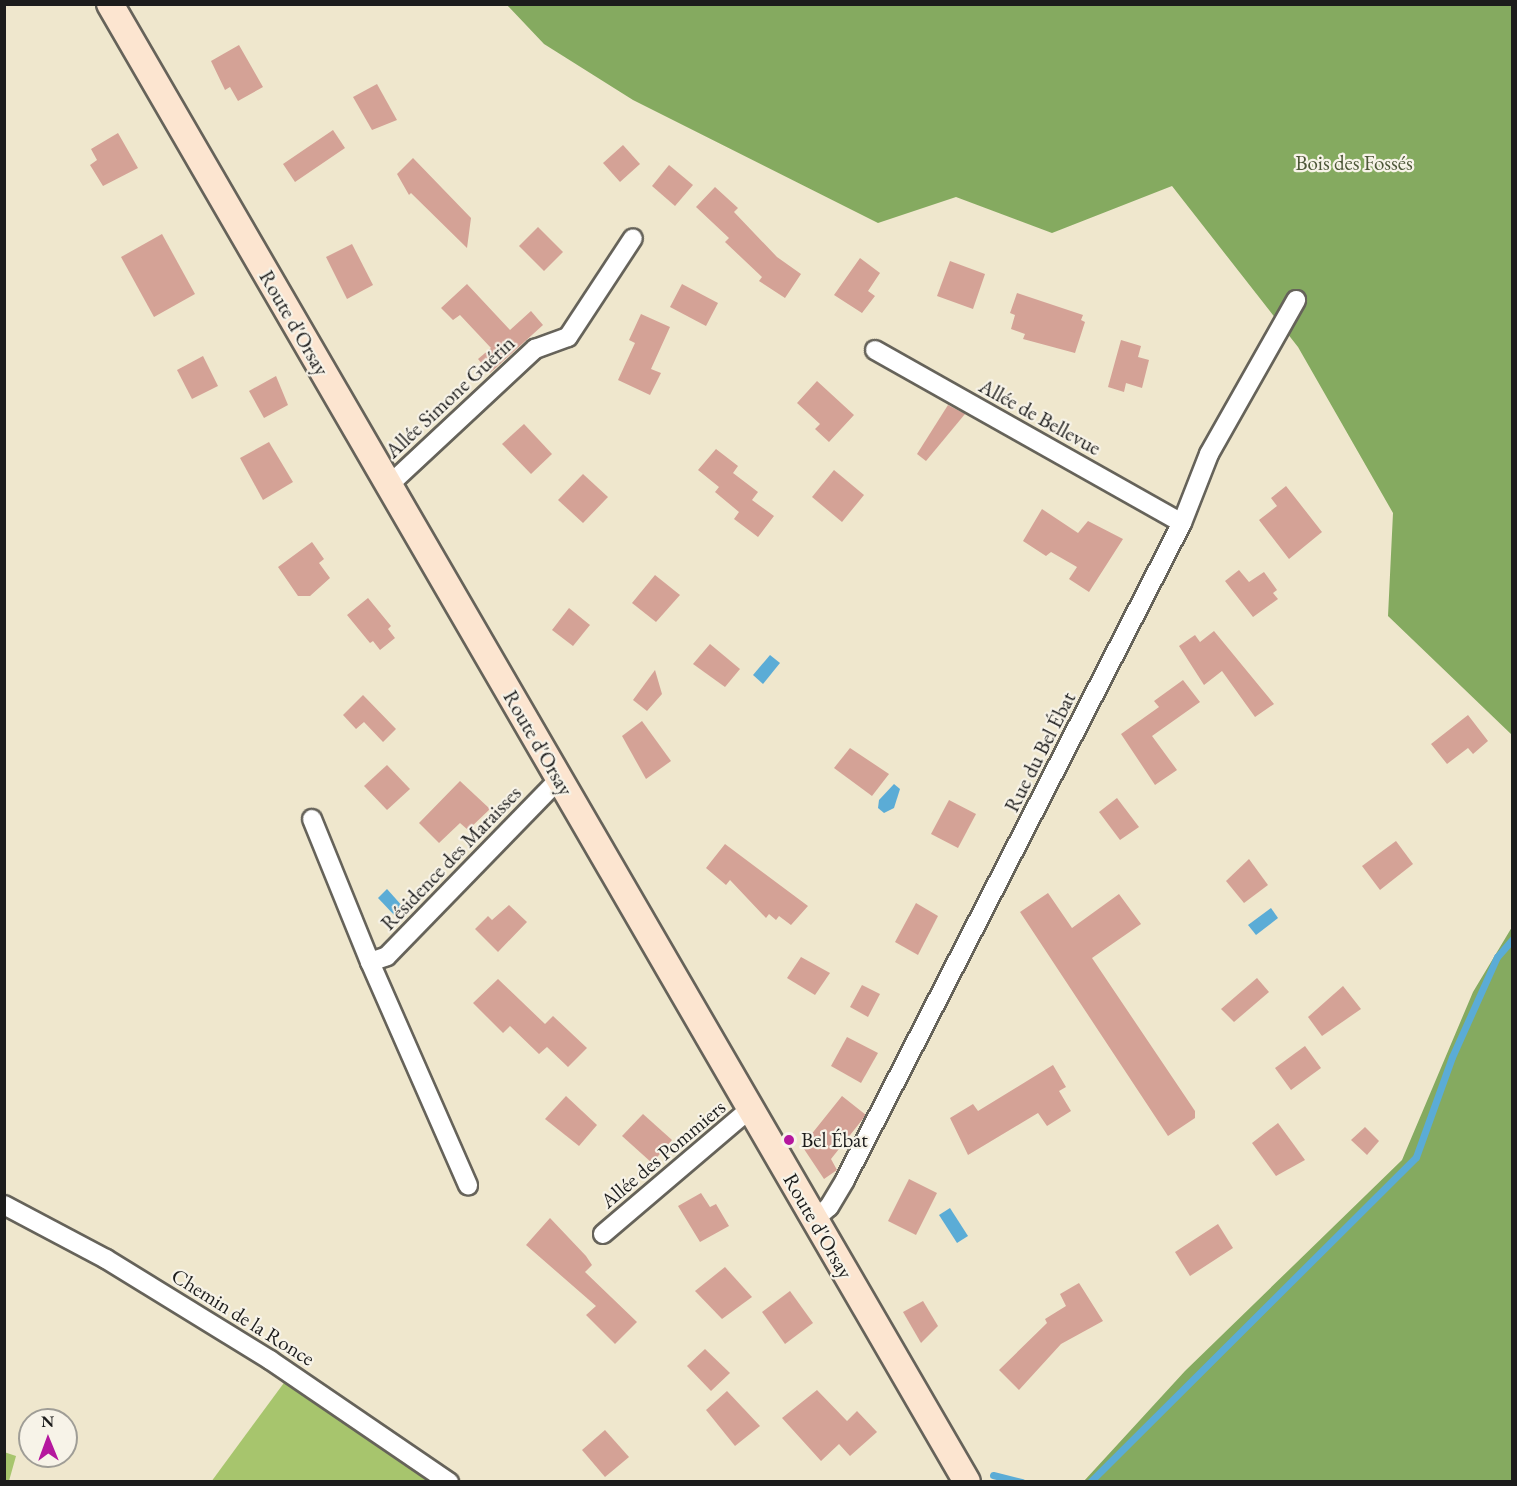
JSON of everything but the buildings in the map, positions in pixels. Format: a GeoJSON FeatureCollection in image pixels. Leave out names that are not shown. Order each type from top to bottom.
{"type":"FeatureCollection","features":[{"type":"Feature","properties":{"kind":"main road","name":"Route d'Orsay"},"geometry":{"type":"LineString","coordinates":[[110,4],[967,1482]]}},
{"type":"Feature","properties":{"kind":"street","name":"Allée Simone Guérin"},"geometry":{"type":"LineString","coordinates":[[389,485],[535,349],[568,337],[633,238]]}},
{"type":"Feature","properties":{"kind":"street","name":"Rue du Bel Ébat"},"geometry":{"type":"LineString","coordinates":[[815,1219],[829,1208],[845,1180],[1182,523],[1209,454],[1296,300]]}},
{"type":"Feature","properties":{"kind":"street","name":"Allée de Bellevue"},"geometry":{"type":"LineString","coordinates":[[875,350],[1182,523]]}},
{"type":"Feature","properties":{"kind":"street","name":"Résidence des Maraisses"},"geometry":{"type":"LineString","coordinates":[[370,962],[387,956],[559,779]]}},
{"type":"Feature","properties":{"kind":"street","name":"Résidence des Maraisses"},"geometry":{"type":"LineString","coordinates":[[312,819],[370,962],[468,1185]]}},
{"type":"Feature","properties":{"kind":"street","name":"Allée des Pommiers"},"geometry":{"type":"LineString","coordinates":[[603,1234],[751,1108]]}},
{"type":"Feature","properties":{"kind":"street","name":"Chemin de la Ronce"},"geometry":{"type":"LineString","coordinates":[[4,1205],[106,1259],[270,1360],[449,1482]]}},
{"type":"Feature","properties":{"kind":"green space","name":"Bois des Fossés"},"geometry":{"type":"Polygon","coordinates":[[[507,5],[1512,5],[1512,735],[1388,616],[1393,513],[1298,347],[1172,186],[1052,233],[956,197],[878,223],[633,100],[544,44],[507,5]]]}},
{"type":"Feature","properties":{"kind":"green space"},"geometry":{"type":"Polygon","coordinates":[[[1512,927],[1512,1481],[1084,1481],[1185,1371],[1402,1160],[1473,992],[1512,927]]]}},
{"type":"Feature","properties":{"kind":"green space"},"geometry":{"type":"Polygon","coordinates":[[[289,1376],[433,1482],[211,1482],[289,1376]]]}},
{"type":"Feature","properties":{"kind":"green space"},"geometry":{"type":"Polygon","coordinates":[[[4,1452],[16,1456],[9,1481],[5,1481],[4,1452]]]}},
{"type":"Feature","properties":{"kind":"water"},"geometry":{"type":"Polygon","coordinates":[[[770,655],[780,663],[763,684],[753,675],[770,655]]]}},
{"type":"Feature","properties":{"kind":"water"},"geometry":{"type":"Polygon","coordinates":[[[894,784],[900,789],[894,808],[884,813],[878,808],[879,800],[894,784]]]}},
{"type":"Feature","properties":{"kind":"water"},"geometry":{"type":"Polygon","coordinates":[[[387,889],[404,908],[395,916],[378,898],[387,889]]]}},
{"type":"Feature","properties":{"kind":"water"},"geometry":{"type":"Polygon","coordinates":[[[1271,908],[1278,918],[1256,935],[1248,925],[1271,908]]]}},
{"type":"Feature","properties":{"kind":"water"},"geometry":{"type":"Polygon","coordinates":[[[950,1208],[968,1236],[957,1243],[939,1215],[950,1208]]]}},
{"type":"Feature","properties":{"kind":"waterway"},"geometry":{"type":"LineString","coordinates":[[1090,1482],[1416,1157],[1452,1057],[1497,957],[1512,940]]}},
{"type":"Feature","properties":{"kind":"waterway"},"geometry":{"type":"LineString","coordinates":[[993,1475],[1022,1482]]}},
{"type":"Feature","properties":{"kind":"place","name":"Bel Ébat"},"geometry":{"type":"Point","coordinates":[789,1140]}}]}
